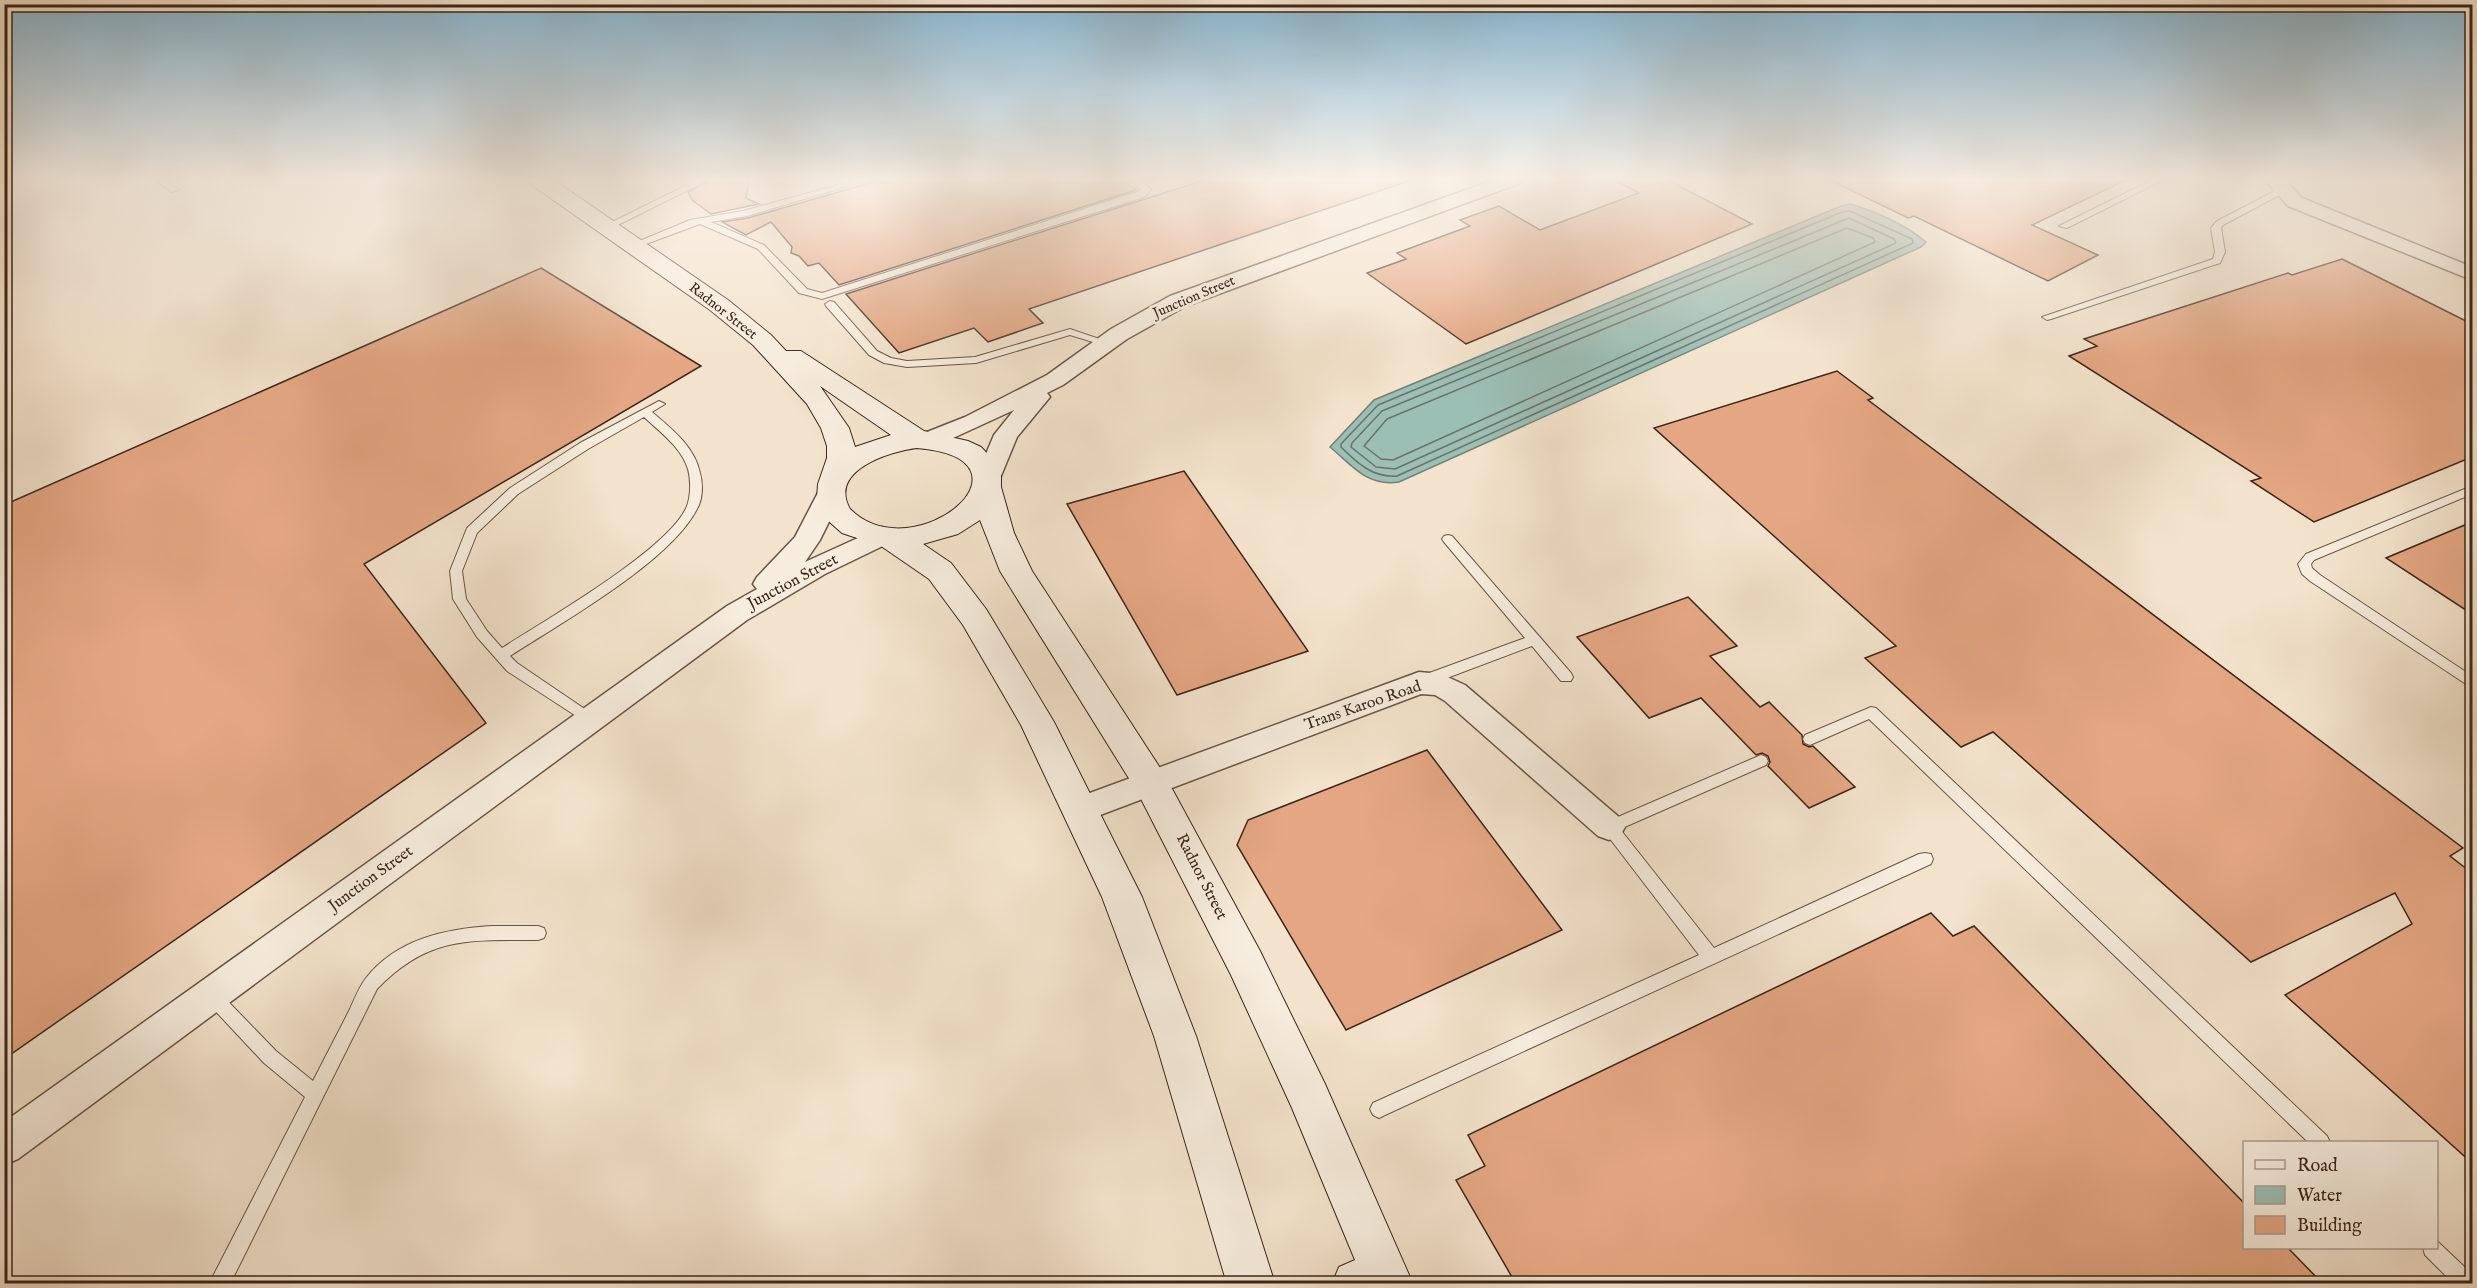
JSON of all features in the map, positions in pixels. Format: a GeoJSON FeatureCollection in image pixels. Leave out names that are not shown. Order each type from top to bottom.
{"type":"FeatureCollection","features":[{"type":"Feature","properties":{"kind":"street","name":"Radnor Street"},"geometry":{"type":"LineString","coordinates":[[624,238],[719,305],[762,340],[818,399],[835,428],[841,446],[841,458],[833,486]]}},
{"type":"Feature","properties":{"kind":"street","name":"Junction Street"},"geometry":{"type":"LineString","coordinates":[[924,439],[974,422],[1054,380],[1152,314],[1205,290],[1349,238]]}},
{"type":"Feature","properties":{"kind":"street"},"geometry":{"type":"LineString","coordinates":[[2383,238],[2472,274]]}},
{"type":"Feature","properties":{"kind":"street","name":"Radnor Street"},"geometry":{"type":"LineString","coordinates":[[762,340],[825,375],[896,427],[924,439]]}},
{"type":"Feature","properties":{"kind":"street","name":"Junction Street"},"geometry":{"type":"LineString","coordinates":[[987,484],[1006,435],[1024,411],[1054,380]]}},
{"type":"Feature","properties":{"kind":"street"},"geometry":{"type":"LineString","coordinates":[[924,439],[952,444],[969,451],[984,467],[987,484],[975,506],[953,523],[912,536],[886,537],[859,530],[842,519],[832,505],[833,486],[851,462],[865,453],[899,441],[924,439]]}},
{"type":"Feature","properties":{"kind":"street","name":"Radnor Street"},"geometry":{"type":"LineString","coordinates":[[987,484],[1006,550],[1034,602],[1152,784],[1241,954],[1310,1099],[1376,1280]]}},
{"type":"Feature","properties":{"kind":"street","name":"Junction Street"},"geometry":{"type":"LineString","coordinates":[[737,613],[795,556],[814,529],[833,486]]}},
{"type":"Feature","properties":{"kind":"street","name":"Junction Street"},"geometry":{"type":"LineString","coordinates":[[4,1146],[737,613],[815,568],[886,537]]}},
{"type":"Feature","properties":{"kind":"street"},"geometry":{"type":"LineString","coordinates":[[886,537],[940,571],[957,591],[1037,722],[1122,897],[1175,1036],[1251,1284]]}},
{"type":"Feature","properties":{"kind":"street","name":"Trans Karoo Road"},"geometry":{"type":"LineString","coordinates":[[1079,810],[1419,683],[1441,685],[1455,693],[1609,827]]}},
{"type":"Feature","properties":{"kind":"lane"},"geometry":{"type":"LineString","coordinates":[[635,245],[654,238]]}},
{"type":"Feature","properties":{"kind":"lane"},"geometry":{"type":"LineString","coordinates":[[740,238],[761,247],[803,291],[811,295],[822,296],[1005,238]]}},
{"type":"Feature","properties":{"kind":"lane"},"geometry":{"type":"LineString","coordinates":[[2048,317],[2217,261],[2220,252],[2218,238]]}},
{"type":"Feature","properties":{"kind":"lane"},"geometry":{"type":"LineString","coordinates":[[830,304],[873,353],[896,363],[976,360],[1070,332],[1106,343]]}},
{"type":"Feature","properties":{"kind":"lane"},"geometry":{"type":"LineString","coordinates":[[590,720],[512,667],[482,634],[460,599],[456,571],[471,531],[514,491],[584,446],[659,404]]}},
{"type":"Feature","properties":{"kind":"lane"},"geometry":{"type":"LineString","coordinates":[[501,655],[643,559],[672,533],[692,507],[695,490],[694,468],[678,443],[645,412]]}},
{"type":"Feature","properties":{"kind":"lane"},"geometry":{"type":"LineString","coordinates":[[2472,490],[2310,557],[2304,565],[2315,578],[2472,683]]}},
{"type":"Feature","properties":{"kind":"lane"},"geometry":{"type":"LineString","coordinates":[[1448,538],[1566,677]]}},
{"type":"Feature","properties":{"kind":"lane"},"geometry":{"type":"LineString","coordinates":[[1419,683],[1534,640]]}},
{"type":"Feature","properties":{"kind":"lane"},"geometry":{"type":"LineString","coordinates":[[1810,739],[1870,712],[2319,1141]]}},
{"type":"Feature","properties":{"kind":"lane"},"geometry":{"type":"LineString","coordinates":[[1711,957],[1609,827],[1761,760]]}},
{"type":"Feature","properties":{"kind":"lane"},"geometry":{"type":"LineString","coordinates":[[1379,1109],[1926,859]]}},
{"type":"Feature","properties":{"kind":"lane"},"geometry":{"type":"LineString","coordinates":[[219,1284],[371,984],[392,963],[429,941],[480,933],[538,933]]}},
{"type":"Feature","properties":{"kind":"lane"},"geometry":{"type":"LineString","coordinates":[[212,995],[270,1057],[315,1095]]}},
{"type":"Feature","properties":{"kind":"lane"},"geometry":{"type":"LineString","coordinates":[[2433,1249],[2469,1284]]}},
{"type":"Feature","properties":{"kind":"water"},"geometry":{"type":"Polygon","coordinates":[[[1764,238],[1920,238],[1926,242],[1921,247],[1399,482],[1388,483],[1369,478],[1330,447],[1374,400],[1764,238]]]}},
{"type":"Feature","properties":{"kind":"building"},"geometry":{"type":"Polygon","coordinates":[[[785,238],[986,238],[839,285],[819,263],[808,266],[799,256],[791,253],[792,247],[785,238]]]}},
{"type":"Feature","properties":{"kind":"building"},"geometry":{"type":"Polygon","coordinates":[[[1022,238],[1239,238],[1029,309],[1043,323],[988,342],[974,328],[899,353],[846,294],[1022,238]]]}},
{"type":"Feature","properties":{"kind":"building"},"geometry":{"type":"Polygon","coordinates":[[[1437,238],[1718,238],[1466,344],[1367,273],[1406,259],[1397,253],[1437,238]]]}},
{"type":"Feature","properties":{"kind":"building"},"geometry":{"type":"Polygon","coordinates":[[[1960,238],[2061,238],[2098,255],[2048,281],[1960,238]]]}},
{"type":"Feature","properties":{"kind":"building"},"geometry":{"type":"Polygon","coordinates":[[[2342,259],[2472,324],[2472,457],[2314,522],[2251,481],[2261,478],[2069,356],[2097,346],[2084,339],[2288,273],[2292,275],[2342,259]]]}},
{"type":"Feature","properties":{"kind":"building"},"geometry":{"type":"Polygon","coordinates":[[[541,268],[701,366],[364,564],[486,723],[4,1059],[4,505],[541,268]]]}},
{"type":"Feature","properties":{"kind":"building"},"geometry":{"type":"Polygon","coordinates":[[[1837,371],[1873,398],[1868,400],[2463,848],[2450,856],[2472,873],[2472,1163],[2285,995],[2412,924],[2395,893],[2251,962],[1993,732],[1961,747],[1865,658],[1896,646],[1654,428],[1837,371]]]}},
{"type":"Feature","properties":{"kind":"building"},"geometry":{"type":"Polygon","coordinates":[[[1184,471],[1308,651],[1177,695],[1067,504],[1184,471]]]}},
{"type":"Feature","properties":{"kind":"building"},"geometry":{"type":"Polygon","coordinates":[[[2472,522],[2472,614],[2386,558],[2472,522]]]}},
{"type":"Feature","properties":{"kind":"building"},"geometry":{"type":"Polygon","coordinates":[[[1688,597],[1737,646],[1710,656],[1760,707],[1769,702],[1802,735],[1803,744],[1813,746],[1855,787],[1809,808],[1768,766],[1770,762],[1768,756],[1762,753],[1756,755],[1701,698],[1649,718],[1577,637],[1688,597]]]}},
{"type":"Feature","properties":{"kind":"building"},"geometry":{"type":"Polygon","coordinates":[[[1427,750],[1562,930],[1346,1030],[1237,845],[1248,820],[1427,750]]]}},
{"type":"Feature","properties":{"kind":"building"},"geometry":{"type":"Polygon","coordinates":[[[1931,913],[1953,936],[1974,926],[2243,1202],[2243,1249],[2289,1249],[2323,1284],[1516,1284],[1456,1180],[1485,1166],[1468,1135],[1931,913]]]}}]}
